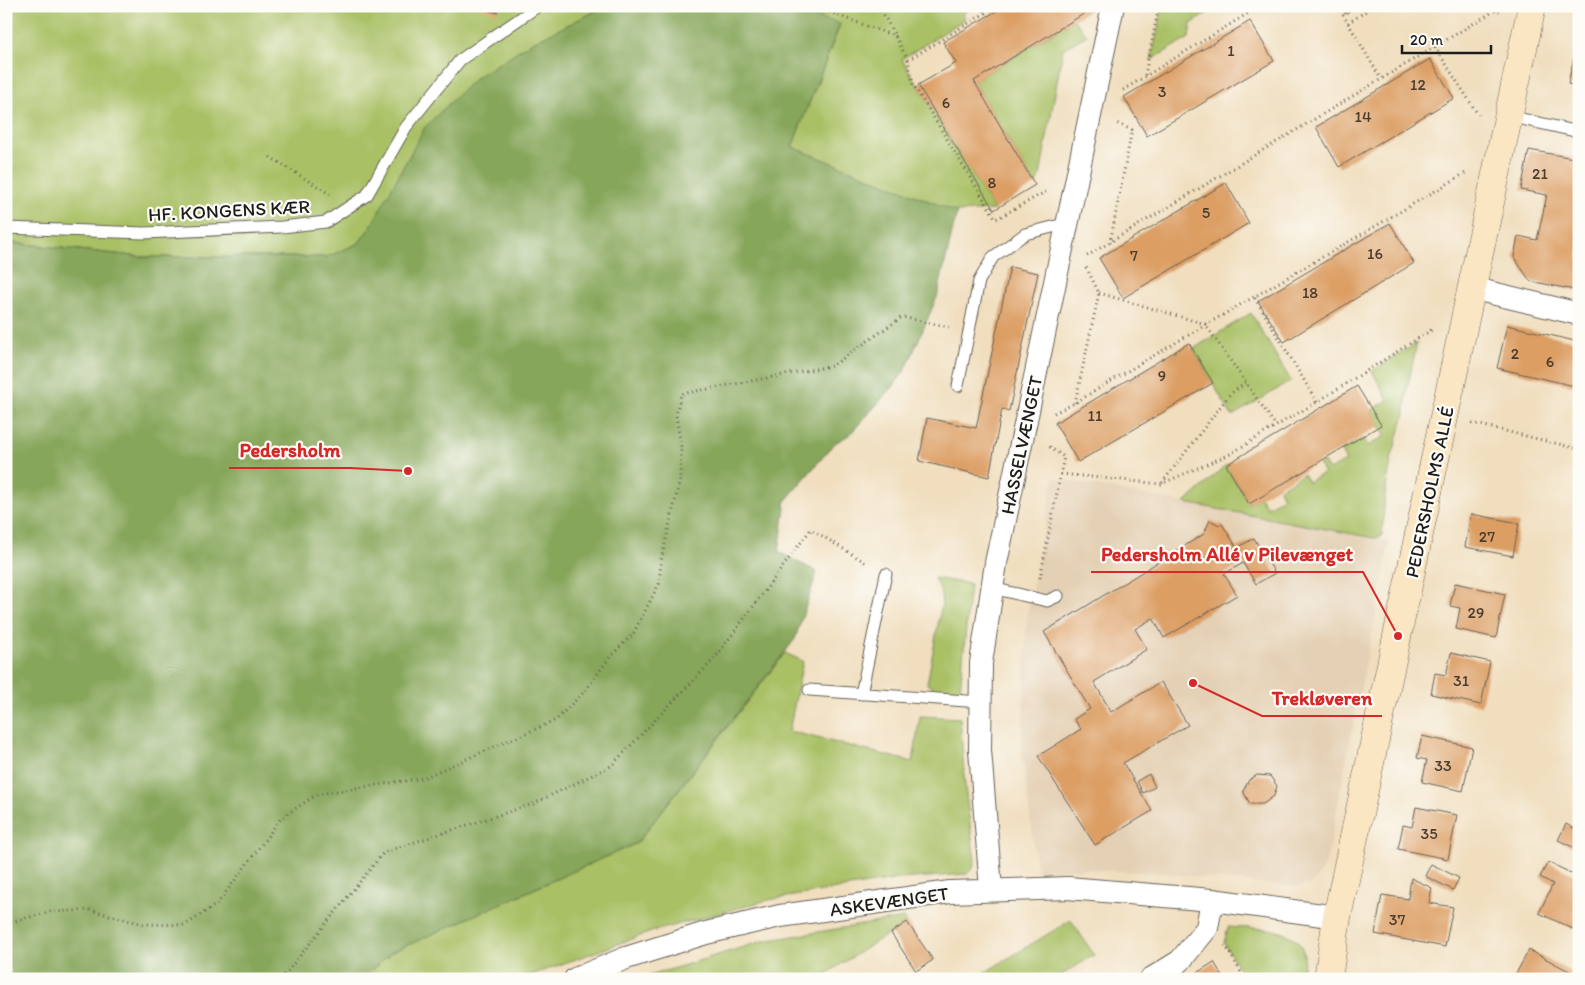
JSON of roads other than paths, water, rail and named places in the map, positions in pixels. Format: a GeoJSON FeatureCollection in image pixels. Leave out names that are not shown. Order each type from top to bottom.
{"type":"FeatureCollection","features":[{"type":"Feature","properties":{"kind":"street","name":"HASSELVÆNGET"},"geometry":{"type":"LineString","coordinates":[[991,889],[980,750],[981,663],[992,588],[1113,6]]}},
{"type":"Feature","properties":{"kind":"street","name":"PEDERSHOLMS ALLÉ"},"geometry":{"type":"LineString","coordinates":[[1328,979],[1337,916],[1531,12]]}},
{"type":"Feature","properties":{"kind":"street"},"geometry":{"type":"LineString","coordinates":[[1469,298],[1579,314]]}},
{"type":"Feature","properties":{"kind":"street","name":"ASKEVÆNGET"},"geometry":{"type":"LineString","coordinates":[[575,979],[626,958],[706,933],[780,916],[893,898],[991,889],[1068,888],[1212,900],[1337,916]]}},
{"type":"Feature","properties":{"kind":"street"},"geometry":{"type":"LineString","coordinates":[[1151,979],[1180,961],[1207,928],[1212,900]]}},
{"type":"Feature","properties":{"kind":"lane","name":"HF. KONGENS KÆR"},"geometry":{"type":"LineString","coordinates":[[6,228],[144,233],[282,227],[326,222],[367,195],[406,127],[460,60],[538,6]]}},
{"type":"Feature","properties":{"kind":"lane"},"geometry":{"type":"LineString","coordinates":[[1509,116],[1579,132]]}},
{"type":"Feature","properties":{"kind":"lane"},"geometry":{"type":"LineString","coordinates":[[958,386],[979,281],[993,256],[1025,234],[1068,223]]}},
{"type":"Feature","properties":{"kind":"lane"},"geometry":{"type":"LineString","coordinates":[[861,694],[886,574]]}},
{"type":"Feature","properties":{"kind":"lane"},"geometry":{"type":"LineString","coordinates":[[992,588],[1047,601],[1058,596]]}},
{"type":"Feature","properties":{"kind":"lane"},"geometry":{"type":"LineString","coordinates":[[809,690],[981,702]]}},
{"type":"Feature","properties":{"kind":"place","name":"Pedersholm"},"geometry":{"type":"Point","coordinates":[408,471]}},
{"type":"Feature","properties":{"kind":"place","name":"Pedersholm Allé v Pilevænget"},"geometry":{"type":"Point","coordinates":[1398,636]}},
{"type":"Feature","properties":{"kind":"place","name":"Trekløveren"},"geometry":{"type":"Point","coordinates":[1193,683]}}]}
